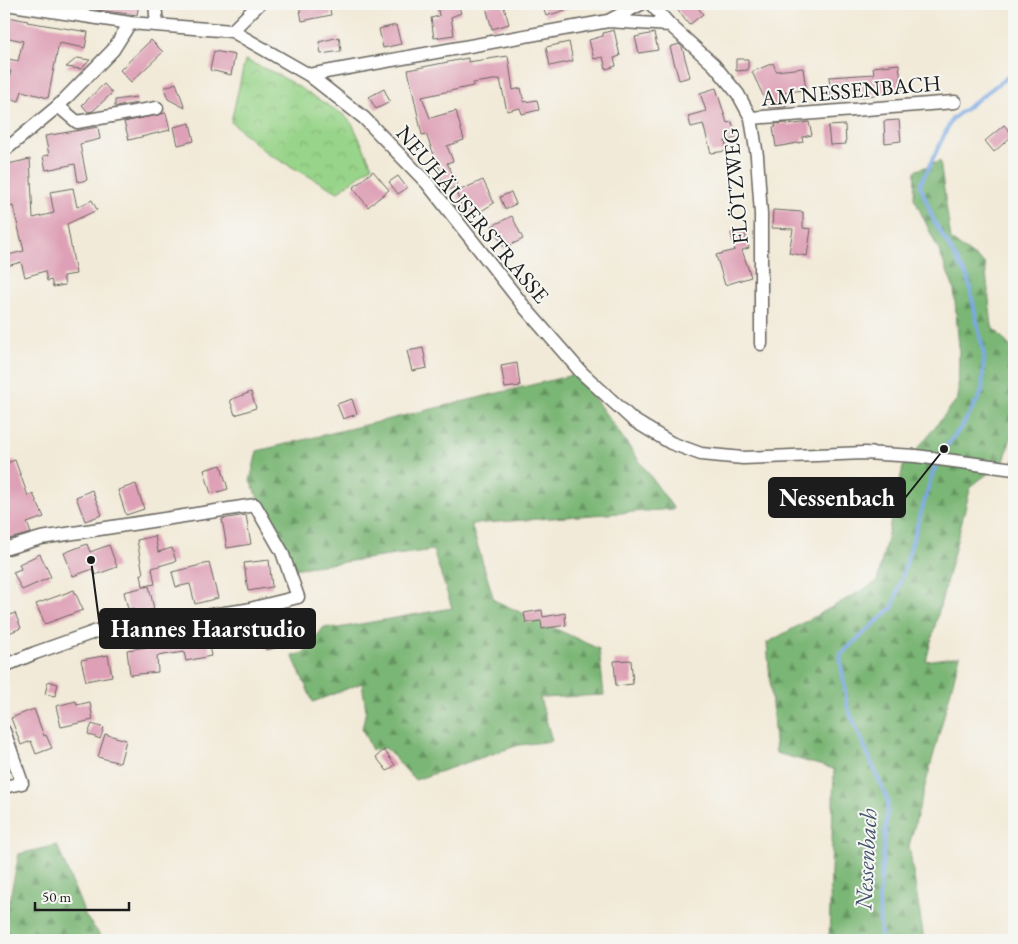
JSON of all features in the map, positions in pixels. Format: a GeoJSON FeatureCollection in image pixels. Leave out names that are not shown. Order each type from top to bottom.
{"type":"FeatureCollection","features":[{"type":"Feature","properties":{"kind":"street","name":"NEUHÄUSERSTRASSE"},"geometry":{"type":"LineString","coordinates":[[6,4],[130,23],[232,31],[308,75],[364,118],[427,183],[526,310],[581,372],[633,420],[671,443],[702,454],[744,458],[864,453],[916,456],[1014,469]]}},
{"type":"Feature","properties":{"kind":"street"},"geometry":{"type":"LineString","coordinates":[[155,4],[157,25]]}},
{"type":"Feature","properties":{"kind":"street"},"geometry":{"type":"LineString","coordinates":[[232,31],[259,4]]}},
{"type":"Feature","properties":{"kind":"street"},"geometry":{"type":"LineString","coordinates":[[608,21],[641,4]]}},
{"type":"Feature","properties":{"kind":"street","name":"FLÖTZWEG"},"geometry":{"type":"LineString","coordinates":[[651,4],[670,25],[714,65],[738,94],[751,118],[757,156],[761,214],[761,344]]}},
{"type":"Feature","properties":{"kind":"street"},"geometry":{"type":"LineString","coordinates":[[308,75],[608,21],[670,25]]}},
{"type":"Feature","properties":{"kind":"street"},"geometry":{"type":"LineString","coordinates":[[4,151],[58,106],[113,50],[130,23]]}},
{"type":"Feature","properties":{"kind":"street","name":"AM NESSENBACH"},"geometry":{"type":"LineString","coordinates":[[751,118],[955,102]]}},
{"type":"Feature","properties":{"kind":"street"},"geometry":{"type":"LineString","coordinates":[[58,106],[77,122],[157,108]]}},
{"type":"Feature","properties":{"kind":"street"},"geometry":{"type":"LineString","coordinates":[[4,549],[48,536],[255,504],[282,552],[298,597],[246,610],[97,631],[4,666]]}},
{"type":"Feature","properties":{"kind":"street"},"geometry":{"type":"LineString","coordinates":[[4,731],[22,784],[4,787]]}},
{"type":"Feature","properties":{"kind":"green space"},"geometry":{"type":"Polygon","coordinates":[[[245,60],[279,75],[344,115],[353,125],[372,166],[338,192],[268,154],[231,122],[245,60]]]}},
{"type":"Feature","properties":{"kind":"green space"},"geometry":{"type":"Polygon","coordinates":[[[940,161],[951,240],[985,264],[992,326],[1014,351],[1014,427],[1004,462],[971,486],[926,661],[960,656],[909,846],[924,940],[829,940],[834,769],[776,753],[767,643],[877,582],[903,467],[958,398],[959,348],[954,289],[939,251],[914,198],[915,171],[940,161]]]}},
{"type":"Feature","properties":{"kind":"green space"},"geometry":{"type":"Polygon","coordinates":[[[577,374],[674,509],[471,524],[494,600],[599,649],[604,695],[540,698],[552,741],[519,745],[415,780],[386,748],[372,750],[362,729],[366,710],[362,683],[313,702],[292,655],[303,654],[324,627],[338,628],[452,608],[433,550],[292,569],[250,481],[257,451],[577,374]]]}},
{"type":"Feature","properties":{"kind":"green space"},"geometry":{"type":"Polygon","coordinates":[[[57,845],[86,917],[104,940],[4,940],[4,927],[19,854],[57,845]]]}},
{"type":"Feature","properties":{"kind":"building"},"geometry":{"type":"Polygon","coordinates":[[[98,4],[139,4],[137,15],[97,10],[98,4]]]}},
{"type":"Feature","properties":{"kind":"building"},"geometry":{"type":"Polygon","coordinates":[[[299,4],[329,4],[331,15],[302,21],[299,4]]]}},
{"type":"Feature","properties":{"kind":"building"},"geometry":{"type":"Polygon","coordinates":[[[437,4],[458,4],[461,13],[451,17],[454,35],[434,38],[431,18],[439,16],[437,4]]]}},
{"type":"Feature","properties":{"kind":"building"},"geometry":{"type":"Polygon","coordinates":[[[503,4],[509,24],[492,29],[486,7],[503,4]]]}},
{"type":"Feature","properties":{"kind":"building"},"geometry":{"type":"Polygon","coordinates":[[[542,4],[578,4],[578,6],[546,16],[542,4]]]}},
{"type":"Feature","properties":{"kind":"building"},"geometry":{"type":"Polygon","coordinates":[[[673,4],[695,4],[703,14],[689,25],[673,4]]]}},
{"type":"Feature","properties":{"kind":"building"},"geometry":{"type":"Polygon","coordinates":[[[4,16],[27,22],[88,32],[85,48],[59,43],[48,98],[22,91],[19,101],[5,97],[11,71],[4,70],[4,58],[18,61],[23,41],[4,37],[4,16]]]}},
{"type":"Feature","properties":{"kind":"building"},"geometry":{"type":"Polygon","coordinates":[[[396,25],[401,44],[383,48],[379,29],[396,25]]]}},
{"type":"Feature","properties":{"kind":"building"},"geometry":{"type":"Polygon","coordinates":[[[614,30],[620,56],[614,58],[616,66],[606,69],[603,57],[594,59],[589,40],[614,30]]]}},
{"type":"Feature","properties":{"kind":"building"},"geometry":{"type":"Polygon","coordinates":[[[654,33],[658,50],[639,53],[635,37],[654,33]]]}},
{"type":"Feature","properties":{"kind":"building"},"geometry":{"type":"Polygon","coordinates":[[[339,37],[341,51],[321,54],[319,42],[339,37]]]}},
{"type":"Feature","properties":{"kind":"building"},"geometry":{"type":"Polygon","coordinates":[[[151,40],[163,52],[131,82],[120,70],[151,40]]]}},
{"type":"Feature","properties":{"kind":"building"},"geometry":{"type":"Polygon","coordinates":[[[569,42],[573,61],[550,66],[546,47],[569,42]]]}},
{"type":"Feature","properties":{"kind":"building"},"geometry":{"type":"Polygon","coordinates":[[[679,44],[682,47],[690,77],[679,80],[670,47],[679,44]]]}},
{"type":"Feature","properties":{"kind":"building"},"geometry":{"type":"Polygon","coordinates":[[[214,51],[235,55],[231,75],[210,70],[214,51]]]}},
{"type":"Feature","properties":{"kind":"building"},"geometry":{"type":"Polygon","coordinates":[[[508,56],[513,90],[521,88],[524,102],[537,100],[539,110],[522,114],[520,108],[507,111],[500,79],[473,83],[473,86],[422,97],[430,118],[456,111],[464,140],[447,146],[453,161],[447,163],[458,185],[447,191],[440,177],[442,176],[426,134],[422,135],[408,70],[468,58],[468,62],[508,56]]]}},
{"type":"Feature","properties":{"kind":"building"},"geometry":{"type":"Polygon","coordinates":[[[77,58],[90,60],[81,69],[66,67],[77,58]]]}},
{"type":"Feature","properties":{"kind":"building"},"geometry":{"type":"Polygon","coordinates":[[[736,59],[748,59],[748,70],[736,71],[736,59]]]}},
{"type":"Feature","properties":{"kind":"building"},"geometry":{"type":"Polygon","coordinates":[[[773,63],[776,71],[803,68],[806,90],[785,92],[786,107],[769,108],[752,72],[773,63]]]}},
{"type":"Feature","properties":{"kind":"building"},"geometry":{"type":"Polygon","coordinates":[[[899,64],[902,92],[831,100],[829,77],[874,74],[873,67],[899,64]]]}},
{"type":"Feature","properties":{"kind":"building"},"geometry":{"type":"Polygon","coordinates":[[[176,83],[185,108],[168,99],[164,88],[176,83]]]}},
{"type":"Feature","properties":{"kind":"building"},"geometry":{"type":"Polygon","coordinates":[[[104,84],[112,93],[93,111],[88,112],[82,105],[104,84]]]}},
{"type":"Feature","properties":{"kind":"building"},"geometry":{"type":"Polygon","coordinates":[[[716,88],[727,123],[732,122],[736,138],[725,141],[727,151],[711,153],[703,124],[691,127],[688,116],[706,111],[700,93],[716,88]]]}},
{"type":"Feature","properties":{"kind":"building"},"geometry":{"type":"Polygon","coordinates":[[[384,89],[390,102],[376,109],[369,97],[384,89]]]}},
{"type":"Feature","properties":{"kind":"building"},"geometry":{"type":"Polygon","coordinates":[[[136,97],[137,103],[115,107],[115,100],[136,97]]]}},
{"type":"Feature","properties":{"kind":"building"},"geometry":{"type":"Polygon","coordinates":[[[166,113],[170,130],[129,140],[124,122],[166,113]]]}},
{"type":"Feature","properties":{"kind":"building"},"geometry":{"type":"Polygon","coordinates":[[[899,120],[901,141],[885,143],[884,121],[899,120]]]}},
{"type":"Feature","properties":{"kind":"building"},"geometry":{"type":"Polygon","coordinates":[[[809,122],[812,135],[802,137],[803,142],[776,147],[773,127],[776,127],[775,124],[787,123],[788,125],[809,122]]]}},
{"type":"Feature","properties":{"kind":"building"},"geometry":{"type":"Polygon","coordinates":[[[190,123],[194,141],[178,145],[174,127],[190,123]]]}},
{"type":"Feature","properties":{"kind":"building"},"geometry":{"type":"Polygon","coordinates":[[[845,125],[846,144],[830,145],[828,126],[845,125]]]}},
{"type":"Feature","properties":{"kind":"building"},"geometry":{"type":"Polygon","coordinates":[[[1004,125],[1013,135],[994,152],[985,141],[1004,125]]]}},
{"type":"Feature","properties":{"kind":"building"},"geometry":{"type":"Polygon","coordinates":[[[98,127],[100,139],[80,144],[87,180],[78,182],[75,164],[46,170],[43,156],[49,155],[45,136],[98,127]]]}},
{"type":"Feature","properties":{"kind":"building"},"geometry":{"type":"Polygon","coordinates":[[[30,159],[33,218],[54,213],[50,192],[73,188],[77,207],[92,200],[97,210],[67,224],[76,274],[63,276],[65,285],[53,287],[51,280],[47,281],[45,271],[25,277],[21,262],[4,267],[4,256],[24,251],[13,206],[9,207],[4,165],[30,159]]]}},
{"type":"Feature","properties":{"kind":"building"},"geometry":{"type":"Polygon","coordinates":[[[373,171],[389,190],[368,207],[353,188],[373,171]]]}},
{"type":"Feature","properties":{"kind":"building"},"geometry":{"type":"Polygon","coordinates":[[[398,176],[407,188],[398,194],[389,182],[398,176]]]}},
{"type":"Feature","properties":{"kind":"building"},"geometry":{"type":"Polygon","coordinates":[[[483,180],[494,203],[469,219],[456,192],[483,180]]]}},
{"type":"Feature","properties":{"kind":"building"},"geometry":{"type":"Polygon","coordinates":[[[511,192],[516,204],[505,209],[500,197],[511,192]]]}},
{"type":"Feature","properties":{"kind":"building"},"geometry":{"type":"Polygon","coordinates":[[[773,210],[803,212],[803,228],[811,229],[807,256],[789,253],[793,229],[772,228],[773,210]]]}},
{"type":"Feature","properties":{"kind":"building"},"geometry":{"type":"Polygon","coordinates":[[[512,216],[523,239],[504,248],[492,226],[512,216]]]}},
{"type":"Feature","properties":{"kind":"building"},"geometry":{"type":"Polygon","coordinates":[[[744,229],[749,248],[742,250],[751,277],[725,285],[716,255],[735,250],[731,233],[744,229]]]}},
{"type":"Feature","properties":{"kind":"building"},"geometry":{"type":"Polygon","coordinates":[[[423,348],[427,368],[412,371],[407,351],[423,348]]]}},
{"type":"Feature","properties":{"kind":"building"},"geometry":{"type":"Polygon","coordinates":[[[517,363],[520,386],[505,388],[501,366],[517,363]]]}},
{"type":"Feature","properties":{"kind":"building"},"geometry":{"type":"Polygon","coordinates":[[[251,392],[256,408],[235,415],[230,400],[251,392]]]}},
{"type":"Feature","properties":{"kind":"building"},"geometry":{"type":"Polygon","coordinates":[[[352,399],[357,414],[343,419],[337,404],[352,399]]]}},
{"type":"Feature","properties":{"kind":"building"},"geometry":{"type":"Polygon","coordinates":[[[15,460],[28,496],[33,494],[44,517],[27,523],[31,533],[9,539],[4,526],[4,515],[9,513],[4,498],[4,464],[15,460]]]}},
{"type":"Feature","properties":{"kind":"building"},"geometry":{"type":"Polygon","coordinates":[[[221,465],[228,489],[211,494],[204,470],[221,465]]]}},
{"type":"Feature","properties":{"kind":"building"},"geometry":{"type":"Polygon","coordinates":[[[136,484],[144,509],[126,515],[118,490],[136,484]]]}},
{"type":"Feature","properties":{"kind":"building"},"geometry":{"type":"Polygon","coordinates":[[[92,490],[102,515],[85,521],[76,497],[92,490]]]}},
{"type":"Feature","properties":{"kind":"building"},"geometry":{"type":"Polygon","coordinates":[[[246,515],[251,544],[227,548],[222,519],[246,515]]]}},
{"type":"Feature","properties":{"kind":"building"},"geometry":{"type":"Polygon","coordinates":[[[155,536],[158,552],[172,548],[176,561],[152,568],[155,584],[143,586],[141,574],[143,574],[137,540],[155,536]]]}},
{"type":"Feature","properties":{"kind":"building"},"geometry":{"type":"Polygon","coordinates":[[[87,544],[90,552],[109,545],[117,567],[95,575],[93,569],[73,576],[64,553],[87,544]]]}},
{"type":"Feature","properties":{"kind":"building"},"geometry":{"type":"Polygon","coordinates":[[[40,554],[51,577],[22,590],[13,572],[21,569],[19,564],[40,554]]]}},
{"type":"Feature","properties":{"kind":"building"},"geometry":{"type":"Polygon","coordinates":[[[269,560],[272,587],[248,591],[244,563],[269,560]]]}},
{"type":"Feature","properties":{"kind":"building"},"geometry":{"type":"Polygon","coordinates":[[[209,563],[218,598],[195,604],[190,584],[176,587],[172,572],[209,563]]]}},
{"type":"Feature","properties":{"kind":"building"},"geometry":{"type":"Polygon","coordinates":[[[149,586],[154,609],[136,613],[134,608],[128,609],[124,592],[149,586]]]}},
{"type":"Feature","properties":{"kind":"building"},"geometry":{"type":"Polygon","coordinates":[[[74,590],[83,610],[45,624],[36,604],[74,590]]]}},
{"type":"Feature","properties":{"kind":"building"},"geometry":{"type":"Polygon","coordinates":[[[542,610],[543,617],[565,613],[566,625],[542,629],[541,621],[526,623],[524,613],[542,610]]]}},
{"type":"Feature","properties":{"kind":"building"},"geometry":{"type":"Polygon","coordinates":[[[15,613],[21,628],[4,635],[4,618],[15,613]]]}},
{"type":"Feature","properties":{"kind":"building"},"geometry":{"type":"Polygon","coordinates":[[[305,619],[309,628],[294,634],[296,644],[266,650],[262,627],[305,619]]]}},
{"type":"Feature","properties":{"kind":"building"},"geometry":{"type":"Polygon","coordinates":[[[207,635],[211,656],[186,661],[184,652],[157,656],[158,672],[130,675],[127,650],[155,646],[154,641],[164,640],[165,643],[207,635]]]}},
{"type":"Feature","properties":{"kind":"building"},"geometry":{"type":"Polygon","coordinates":[[[108,655],[112,676],[86,681],[81,660],[108,655]]]}},
{"type":"Feature","properties":{"kind":"building"},"geometry":{"type":"Polygon","coordinates":[[[631,660],[633,684],[616,686],[614,661],[631,660]]]}},
{"type":"Feature","properties":{"kind":"building"},"geometry":{"type":"Polygon","coordinates":[[[48,681],[58,684],[55,696],[45,694],[48,681]]]}},
{"type":"Feature","properties":{"kind":"building"},"geometry":{"type":"Polygon","coordinates":[[[76,701],[77,705],[90,702],[93,720],[61,727],[56,706],[76,701]]]}},
{"type":"Feature","properties":{"kind":"building"},"geometry":{"type":"Polygon","coordinates":[[[34,709],[44,736],[46,735],[52,748],[36,754],[31,741],[21,745],[11,718],[34,709]]]}},
{"type":"Feature","properties":{"kind":"building"},"geometry":{"type":"Polygon","coordinates":[[[92,724],[104,728],[100,739],[88,734],[92,724]]]}},
{"type":"Feature","properties":{"kind":"building"},"geometry":{"type":"Polygon","coordinates":[[[105,734],[126,740],[120,763],[98,757],[105,734]]]}},
{"type":"Feature","properties":{"kind":"building"},"geometry":{"type":"Polygon","coordinates":[[[384,750],[395,765],[387,771],[376,757],[384,750]]]}},
{"type":"Feature","properties":{"kind":"waterway","name":"Nessenbach"},"geometry":{"type":"LineString","coordinates":[[881,940],[879,900],[888,801],[847,706],[840,655],[893,607],[933,472],[944,449],[963,425],[982,392],[984,355],[968,279],[934,221],[920,185],[952,119],[1014,72]]}},
{"type":"Feature","properties":{"kind":"place","name":"Nessenbach"},"geometry":{"type":"Point","coordinates":[944,449]}},
{"type":"Feature","properties":{"kind":"place","name":"Hannes Haarstudio"},"geometry":{"type":"Point","coordinates":[91,560]}}]}
